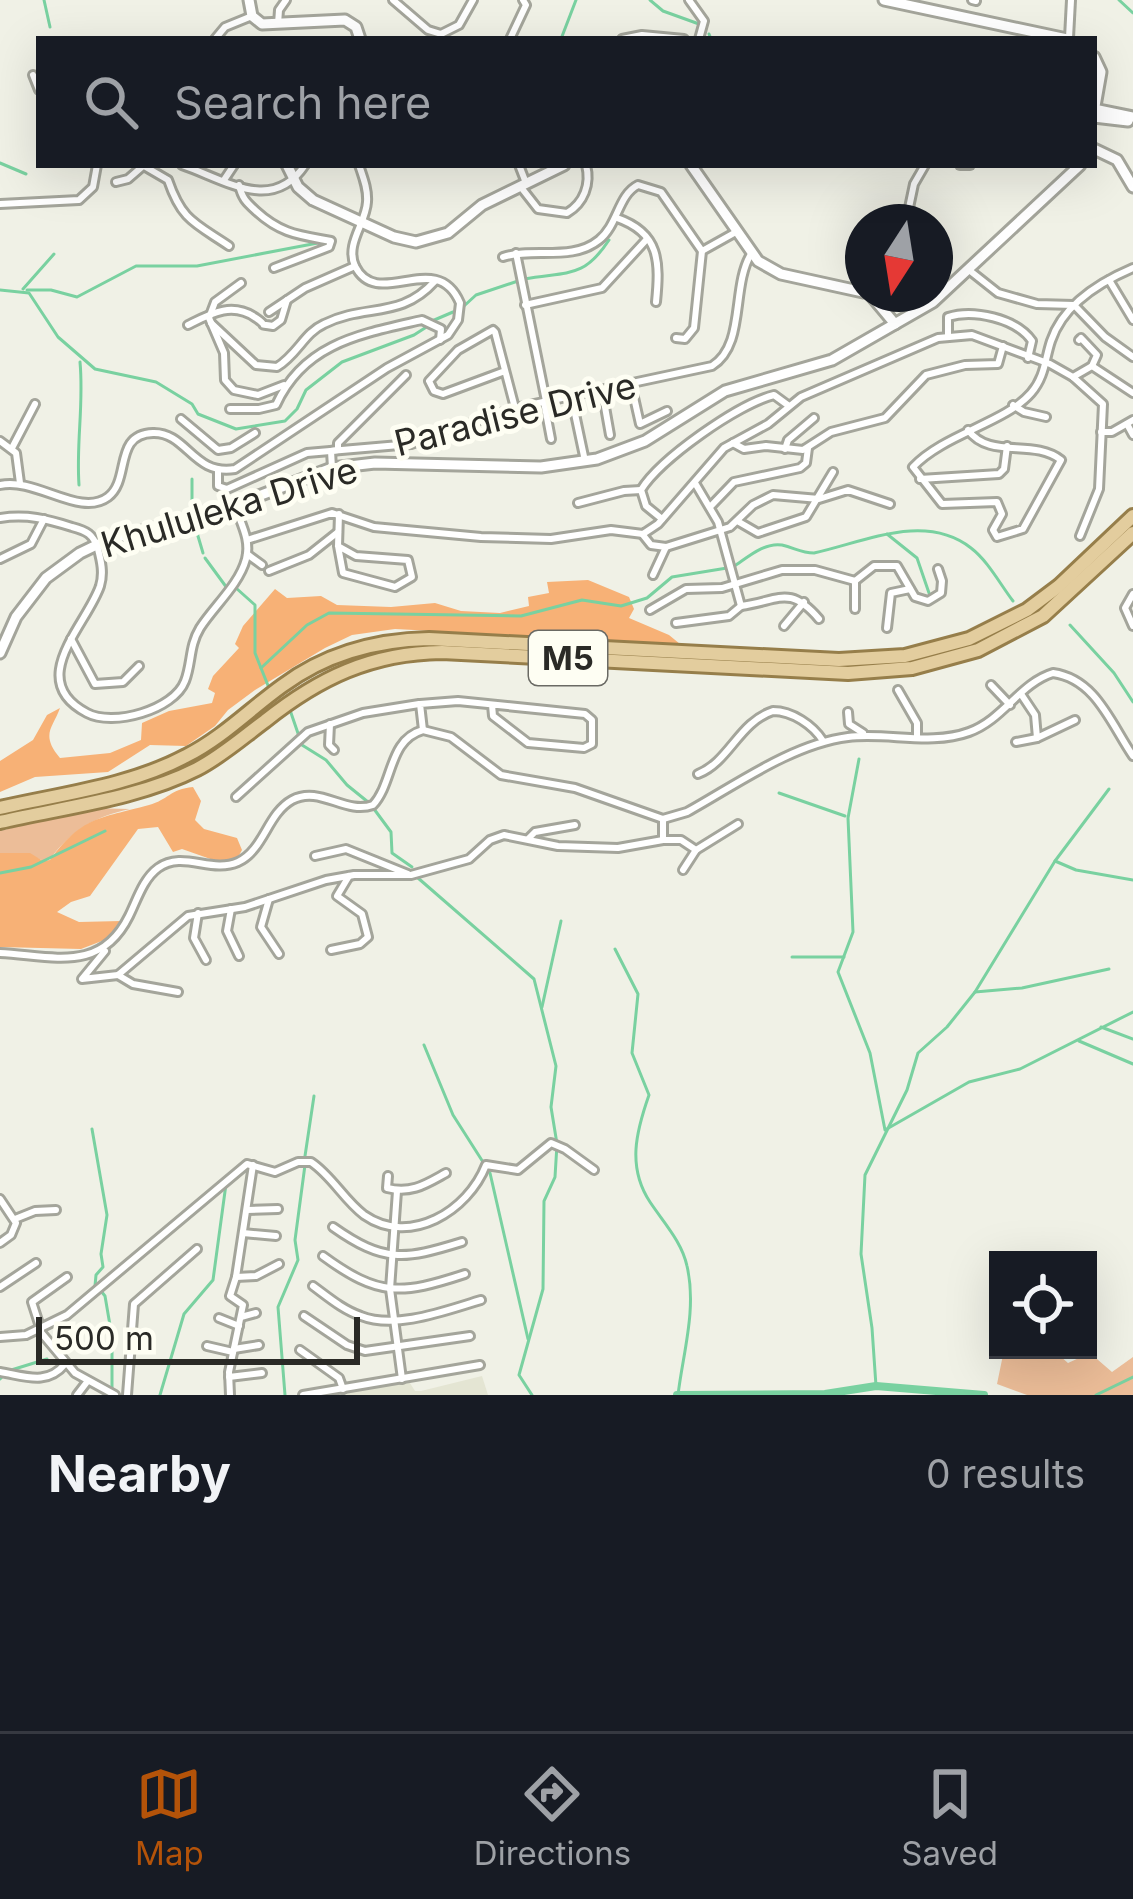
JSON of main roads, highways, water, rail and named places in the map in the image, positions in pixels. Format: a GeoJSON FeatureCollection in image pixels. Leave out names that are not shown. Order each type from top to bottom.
{"type":"FeatureCollection","features":[{"type":"Feature","properties":{"kind":"main road"},"geometry":{"type":"LineString","coordinates":[[1070,576],[1133,506]]}},
{"type":"Feature","properties":{"kind":"main road","name":"M5"},"geometry":{"type":"LineString","coordinates":[[0,808],[173,763],[211,742],[304,671],[370,645],[429,639],[839,660],[894,658],[935,650],[988,631],[1036,603],[1133,516]]}},
{"type":"Feature","properties":{"kind":"main road","name":"M5"},"geometry":{"type":"LineString","coordinates":[[0,822],[189,772],[232,747],[318,682],[381,658],[442,652],[880,672],[925,665],[978,650],[1054,608],[1133,538]]}},
{"type":"Feature","properties":{"kind":"waterway"},"geometry":{"type":"LineString","coordinates":[[44,0],[50,27]]}},
{"type":"Feature","properties":{"kind":"waterway"},"geometry":{"type":"LineString","coordinates":[[562,36],[576,0]]}},
{"type":"Feature","properties":{"kind":"waterway"},"geometry":{"type":"LineString","coordinates":[[650,0],[663,11],[699,24]]}},
{"type":"Feature","properties":{"kind":"waterway"},"geometry":{"type":"LineString","coordinates":[[1119,0],[1133,13]]}},
{"type":"Feature","properties":{"kind":"waterway"},"geometry":{"type":"LineString","coordinates":[[0,163],[26,174]]}},
{"type":"Feature","properties":{"kind":"waterway"},"geometry":{"type":"LineString","coordinates":[[524,279],[582,268],[609,240]]}},
{"type":"Feature","properties":{"kind":"waterway"},"geometry":{"type":"LineString","coordinates":[[27,290],[77,297],[136,266],[197,266],[323,242]]}},
{"type":"Feature","properties":{"kind":"waterway"},"geometry":{"type":"LineString","coordinates":[[23,289],[54,254]]}},
{"type":"Feature","properties":{"kind":"waterway"},"geometry":{"type":"LineString","coordinates":[[464,306],[476,295],[518,281]]}},
{"type":"Feature","properties":{"kind":"waterway"},"geometry":{"type":"LineString","coordinates":[[0,290],[29,293],[58,337],[95,369],[156,382],[192,404],[198,414],[236,429],[285,421],[306,390],[342,362],[428,326]]}},
{"type":"Feature","properties":{"kind":"waterway"},"geometry":{"type":"LineString","coordinates":[[432,321],[453,312]]}},
{"type":"Feature","properties":{"kind":"waterway"},"geometry":{"type":"LineString","coordinates":[[79,485],[80,362]]}},
{"type":"Feature","properties":{"kind":"waterway"},"geometry":{"type":"LineString","coordinates":[[192,479],[192,511]]}},
{"type":"Feature","properties":{"kind":"waterway"},"geometry":{"type":"LineString","coordinates":[[195,526],[203,553]]}},
{"type":"Feature","properties":{"kind":"waterway"},"geometry":{"type":"LineString","coordinates":[[733,567],[769,546],[814,553],[894,533],[934,532],[953,537],[977,553],[1013,601]]}},
{"type":"Feature","properties":{"kind":"waterway"},"geometry":{"type":"LineString","coordinates":[[887,534],[917,558],[929,593]]}},
{"type":"Feature","properties":{"kind":"waterway"},"geometry":{"type":"LineString","coordinates":[[205,558],[227,588]]}},
{"type":"Feature","properties":{"kind":"waterway"},"geometry":{"type":"LineString","coordinates":[[261,668],[307,625],[329,613],[521,616],[582,600],[621,606],[647,598],[672,577],[727,568]]}},
{"type":"Feature","properties":{"kind":"waterway"},"geometry":{"type":"LineString","coordinates":[[236,588],[255,605],[255,653],[269,688]]}},
{"type":"Feature","properties":{"kind":"waterway"},"geometry":{"type":"LineString","coordinates":[[1070,625],[1114,673],[1133,702]]}},
{"type":"Feature","properties":{"kind":"waterway"},"geometry":{"type":"LineString","coordinates":[[290,710],[302,745],[326,760],[368,802]]}},
{"type":"Feature","properties":{"kind":"waterway"},"geometry":{"type":"LineString","coordinates":[[859,759],[848,818],[853,932],[838,972],[870,1053],[885,1130],[969,1082],[1020,1069],[1133,1012]]}},
{"type":"Feature","properties":{"kind":"waterway"},"geometry":{"type":"LineString","coordinates":[[876,1386],[861,1254],[865,1175],[907,1090],[918,1053],[975,992],[1055,861],[1109,789]]}},
{"type":"Feature","properties":{"kind":"waterway"},"geometry":{"type":"LineString","coordinates":[[779,793],[845,816]]}},
{"type":"Feature","properties":{"kind":"waterway"},"geometry":{"type":"LineString","coordinates":[[374,809],[391,832],[392,853],[412,867]]}},
{"type":"Feature","properties":{"kind":"waterway"},"geometry":{"type":"LineString","coordinates":[[0,873],[31,867],[105,831]]}},
{"type":"Feature","properties":{"kind":"waterway"},"geometry":{"type":"LineString","coordinates":[[1055,861],[1076,870],[1133,880]]}},
{"type":"Feature","properties":{"kind":"waterway"},"geometry":{"type":"LineString","coordinates":[[418,878],[534,979],[556,1066],[551,1107],[557,1144],[555,1177],[544,1201],[543,1289],[519,1375],[532,1395]]}},
{"type":"Feature","properties":{"kind":"waterway"},"geometry":{"type":"LineString","coordinates":[[542,1007],[561,921]]}},
{"type":"Feature","properties":{"kind":"waterway"},"geometry":{"type":"LineString","coordinates":[[615,949],[638,994],[632,1053],[649,1095],[638,1136],[638,1176],[681,1249],[690,1282],[678,1395]]}},
{"type":"Feature","properties":{"kind":"waterway"},"geometry":{"type":"LineString","coordinates":[[792,957],[844,957]]}},
{"type":"Feature","properties":{"kind":"waterway"},"geometry":{"type":"LineString","coordinates":[[975,992],[1022,988],[1109,969]]}},
{"type":"Feature","properties":{"kind":"waterway"},"geometry":{"type":"LineString","coordinates":[[1101,1027],[1133,1039]]}},
{"type":"Feature","properties":{"kind":"waterway"},"geometry":{"type":"LineString","coordinates":[[1079,1041],[1133,1064]]}},
{"type":"Feature","properties":{"kind":"waterway"},"geometry":{"type":"LineString","coordinates":[[424,1045],[453,1115],[490,1173],[528,1339]]}},
{"type":"Feature","properties":{"kind":"waterway"},"geometry":{"type":"LineString","coordinates":[[305,1156],[314,1096]]}},
{"type":"Feature","properties":{"kind":"waterway"},"geometry":{"type":"LineString","coordinates":[[92,1129],[107,1215],[103,1267],[95,1286]]}},
{"type":"Feature","properties":{"kind":"waterway"},"geometry":{"type":"LineString","coordinates":[[285,1395],[278,1307],[298,1260],[295,1240],[305,1165]]}},
{"type":"Feature","properties":{"kind":"waterway"},"geometry":{"type":"LineString","coordinates":[[160,1395],[184,1314],[213,1280],[226,1184]]}},
{"type":"Feature","properties":{"kind":"waterway"},"geometry":{"type":"LineString","coordinates":[[101,1291],[112,1337],[112,1389]]}},
{"type":"Feature","properties":{"kind":"waterway"},"geometry":{"type":"LineString","coordinates":[[8,1371],[47,1359]]}},
{"type":"Feature","properties":{"kind":"waterway"},"geometry":{"type":"LineString","coordinates":[[1096,1395],[1133,1377]]}},
{"type":"Feature","properties":{"kind":"waterway"},"geometry":{"type":"LineString","coordinates":[[677,1395],[825,1394],[876,1386],[984,1395]]}}]}
